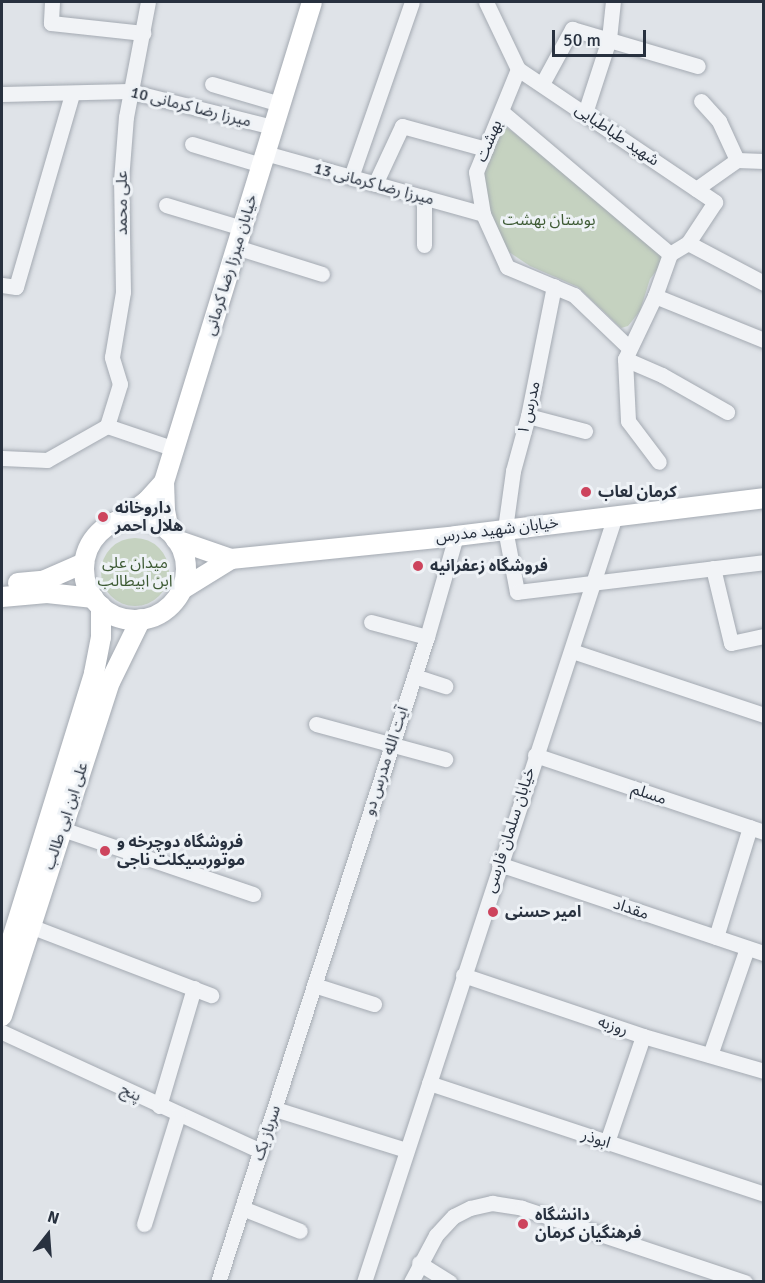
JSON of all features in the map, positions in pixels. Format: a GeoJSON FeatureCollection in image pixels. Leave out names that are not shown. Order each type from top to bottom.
{"type":"FeatureCollection","features":[{"type":"Feature","properties":{"kind":"main road","name":"خیابان میرزا رضا کرمانی"},"geometry":{"type":"LineString","coordinates":[[173,536],[165,510],[164,482],[312,2]]}},
{"type":"Feature","properties":{"kind":"main road"},"geometry":{"type":"LineString","coordinates":[[123,519],[148,520],[173,536],[182,549],[186,569],[181,590],[161,612],[141,619],[113,614],[98,602],[86,582],[84,563],[94,538],[107,526],[123,519],[147,501],[164,482]]}},
{"type":"Feature","properties":{"kind":"main road","name":"خیابان شهید مدرس"},"geometry":{"type":"LineString","coordinates":[[181,590],[231,559],[456,536],[764,498]]}},
{"type":"Feature","properties":{"kind":"main road","name":"خیابان شهید مدرس"},"geometry":{"type":"LineString","coordinates":[[173,536],[231,559]]}},
{"type":"Feature","properties":{"kind":"main road"},"geometry":{"type":"LineString","coordinates":[[2,584],[43,580],[84,563]]}},
{"type":"Feature","properties":{"kind":"main road"},"geometry":{"type":"LineString","coordinates":[[2,597],[47,593],[98,602]]}},
{"type":"Feature","properties":{"kind":"main road","name":"علی ابن ابی طالب"},"geometry":{"type":"LineString","coordinates":[[2,971],[94,673],[101,637],[98,602]]}},
{"type":"Feature","properties":{"kind":"main road","name":"علی ابن ابی طالب"},"geometry":{"type":"LineString","coordinates":[[2,1016],[110,682],[141,619]]}},
{"type":"Feature","properties":{"kind":"street"},"geometry":{"type":"LineString","coordinates":[[52,2],[51,22],[143,33]]}},
{"type":"Feature","properties":{"kind":"street","name":"علی محمد"},"geometry":{"type":"LineString","coordinates":[[107,426],[120,384],[112,357],[123,292],[121,180],[129,91],[148,2]]}},
{"type":"Feature","properties":{"kind":"street"},"geometry":{"type":"LineString","coordinates":[[351,177],[412,2]]}},
{"type":"Feature","properties":{"kind":"street"},"geometry":{"type":"LineString","coordinates":[[486,2],[518,69]]}},
{"type":"Feature","properties":{"kind":"street"},"geometry":{"type":"LineString","coordinates":[[585,113],[609,39],[613,2]]}},
{"type":"Feature","properties":{"kind":"street"},"geometry":{"type":"LineString","coordinates":[[542,84],[572,29],[698,66]]}},
{"type":"Feature","properties":{"kind":"street","name":"شهید طباطبایی"},"geometry":{"type":"LineString","coordinates":[[518,69],[715,202],[687,243]]}},
{"type":"Feature","properties":{"kind":"street","name":"بهشت"},"geometry":{"type":"LineString","coordinates":[[518,69],[476,172],[483,214],[507,267],[574,295],[627,353]]}},
{"type":"Feature","properties":{"kind":"street"},"geometry":{"type":"LineString","coordinates":[[212,84],[280,104]]}},
{"type":"Feature","properties":{"kind":"street","name":"میرزا رضا کرمانی 10"},"geometry":{"type":"LineString","coordinates":[[2,94],[129,91],[272,127]]}},
{"type":"Feature","properties":{"kind":"street"},"geometry":{"type":"LineString","coordinates":[[2,285],[16,287],[72,94]]}},
{"type":"Feature","properties":{"kind":"street"},"geometry":{"type":"LineString","coordinates":[[701,101],[719,121],[737,160]]}},
{"type":"Feature","properties":{"kind":"street"},"geometry":{"type":"LineString","coordinates":[[501,112],[669,254]]}},
{"type":"Feature","properties":{"kind":"street"},"geometry":{"type":"LineString","coordinates":[[375,184],[402,126],[486,149]]}},
{"type":"Feature","properties":{"kind":"street","name":"میرزا رضا کرمانی 13"},"geometry":{"type":"LineString","coordinates":[[192,144],[351,177],[483,214]]}},
{"type":"Feature","properties":{"kind":"street"},"geometry":{"type":"LineString","coordinates":[[696,189],[737,160],[764,161]]}},
{"type":"Feature","properties":{"kind":"street"},"geometry":{"type":"LineString","coordinates":[[424,197],[424,245]]}},
{"type":"Feature","properties":{"kind":"street"},"geometry":{"type":"LineString","coordinates":[[166,205],[242,228]]}},
{"type":"Feature","properties":{"kind":"street"},"geometry":{"type":"LineString","coordinates":[[659,462],[628,421],[627,353],[655,296],[669,254],[687,243],[764,283]]}},
{"type":"Feature","properties":{"kind":"street"},"geometry":{"type":"LineString","coordinates":[[236,247],[322,274]]}},
{"type":"Feature","properties":{"kind":"street","name":"مدرس ۱"},"geometry":{"type":"LineString","coordinates":[[554,286],[528,416],[513,471],[505,529],[517,591],[596,581]]}},
{"type":"Feature","properties":{"kind":"street"},"geometry":{"type":"LineString","coordinates":[[655,296],[764,340]]}},
{"type":"Feature","properties":{"kind":"street"},"geometry":{"type":"LineString","coordinates":[[627,353],[727,412]]}},
{"type":"Feature","properties":{"kind":"street"},"geometry":{"type":"LineString","coordinates":[[528,416],[585,431]]}},
{"type":"Feature","properties":{"kind":"street"},"geometry":{"type":"LineString","coordinates":[[2,458],[46,460],[107,426],[175,449]]}},
{"type":"Feature","properties":{"kind":"street","name":"خیابان سلمان فارسی"},"geometry":{"type":"LineString","coordinates":[[364,1281],[535,755],[596,581],[615,516]]}},
{"type":"Feature","properties":{"kind":"street","name":"آیت الله مدرس دو"},"geometry":{"type":"LineString","coordinates":[[314,985],[427,637],[456,536]]}},
{"type":"Feature","properties":{"kind":"street"},"geometry":{"type":"LineString","coordinates":[[596,581],[764,562]]}},
{"type":"Feature","properties":{"kind":"street"},"geometry":{"type":"LineString","coordinates":[[713,568],[731,643],[764,636]]}},
{"type":"Feature","properties":{"kind":"street"},"geometry":{"type":"LineString","coordinates":[[370,622],[427,637]]}},
{"type":"Feature","properties":{"kind":"street"},"geometry":{"type":"LineString","coordinates":[[572,651],[764,715]]}},
{"type":"Feature","properties":{"kind":"street"},"geometry":{"type":"LineString","coordinates":[[414,676],[445,686]]}},
{"type":"Feature","properties":{"kind":"street"},"geometry":{"type":"LineString","coordinates":[[316,724],[446,759]]}},
{"type":"Feature","properties":{"kind":"street","name":"مسلم"},"geometry":{"type":"LineString","coordinates":[[535,755],[757,830]]}},
{"type":"Feature","properties":{"kind":"street"},"geometry":{"type":"LineString","coordinates":[[62,829],[253,894]]}},
{"type":"Feature","properties":{"kind":"street"},"geometry":{"type":"LineString","coordinates":[[716,937],[757,830]]}},
{"type":"Feature","properties":{"kind":"street","name":"مقداد"},"geometry":{"type":"LineString","coordinates":[[499,864],[764,953]]}},
{"type":"Feature","properties":{"kind":"street"},"geometry":{"type":"LineString","coordinates":[[30,926],[211,995]]}},
{"type":"Feature","properties":{"kind":"street"},"geometry":{"type":"LineString","coordinates":[[710,1055],[747,948]]}},
{"type":"Feature","properties":{"kind":"street","name":"روزبه"},"geometry":{"type":"LineString","coordinates":[[463,975],[643,1036],[764,1071]]}},
{"type":"Feature","properties":{"kind":"street"},"geometry":{"type":"LineString","coordinates":[[314,985],[374,1004]]}},
{"type":"Feature","properties":{"kind":"street","name":"سرباز یک"},"geometry":{"type":"LineString","coordinates":[[219,1281],[314,985]]}},
{"type":"Feature","properties":{"kind":"street"},"geometry":{"type":"LineString","coordinates":[[159,1106],[194,988]]}},
{"type":"Feature","properties":{"kind":"street","name":"پنج"},"geometry":{"type":"LineString","coordinates":[[2,1032],[178,1115],[261,1151]]}},
{"type":"Feature","properties":{"kind":"street"},"geometry":{"type":"LineString","coordinates":[[607,1142],[643,1036]]}},
{"type":"Feature","properties":{"kind":"street","name":"ابوذر"},"geometry":{"type":"LineString","coordinates":[[429,1083],[764,1194]]}},
{"type":"Feature","properties":{"kind":"street"},"geometry":{"type":"LineString","coordinates":[[275,1109],[406,1150]]}},
{"type":"Feature","properties":{"kind":"street"},"geometry":{"type":"LineString","coordinates":[[144,1224],[178,1115]]}},
{"type":"Feature","properties":{"kind":"street"},"geometry":{"type":"LineString","coordinates":[[411,1281],[436,1235],[454,1216],[470,1208],[492,1203],[522,1208],[745,1281]]}},
{"type":"Feature","properties":{"kind":"street"},"geometry":{"type":"LineString","coordinates":[[242,1208],[300,1231]]}},
{"type":"Feature","properties":{"kind":"street"},"geometry":{"type":"LineString","coordinates":[[419,1263],[450,1281]]}},
{"type":"Feature","properties":{"kind":"green space","name":"بوستان بهشت"},"geometry":{"type":"Polygon","coordinates":[[[502,124],[559,167],[666,258],[650,279],[640,311],[628,326],[621,328],[578,287],[530,266],[509,252],[491,218],[482,177],[502,124]]]}},
{"type":"Feature","properties":{"kind":"green space","name":"میدان علی ابن ابیطالب"},"geometry":{"type":"Polygon","coordinates":[[[135,538],[148,541],[159,548],[166,559],[169,572],[166,585],[159,596],[148,603],[135,606],[122,603],[111,596],[104,585],[101,572],[104,559],[111,548],[122,541],[135,538]]]}},
{"type":"Feature","properties":{"kind":"place","name":"کرمان لعاب"},"geometry":{"type":"Point","coordinates":[586,492]}},
{"type":"Feature","properties":{"kind":"place","name":"داروخانه هلال احمر"},"geometry":{"type":"Point","coordinates":[103,517]}},
{"type":"Feature","properties":{"kind":"place","name":"فروشگاه زعفرانیه"},"geometry":{"type":"Point","coordinates":[418,566]}},
{"type":"Feature","properties":{"kind":"place","name":"فروشگاه دوچرخه و موتورسیکلت ناجی"},"geometry":{"type":"Point","coordinates":[105,851]}},
{"type":"Feature","properties":{"kind":"place","name":"امیر حسنی"},"geometry":{"type":"Point","coordinates":[493,912]}},
{"type":"Feature","properties":{"kind":"place","name":"دانشگاه فرهنگیان کرمان"},"geometry":{"type":"Point","coordinates":[523,1224]}}]}
